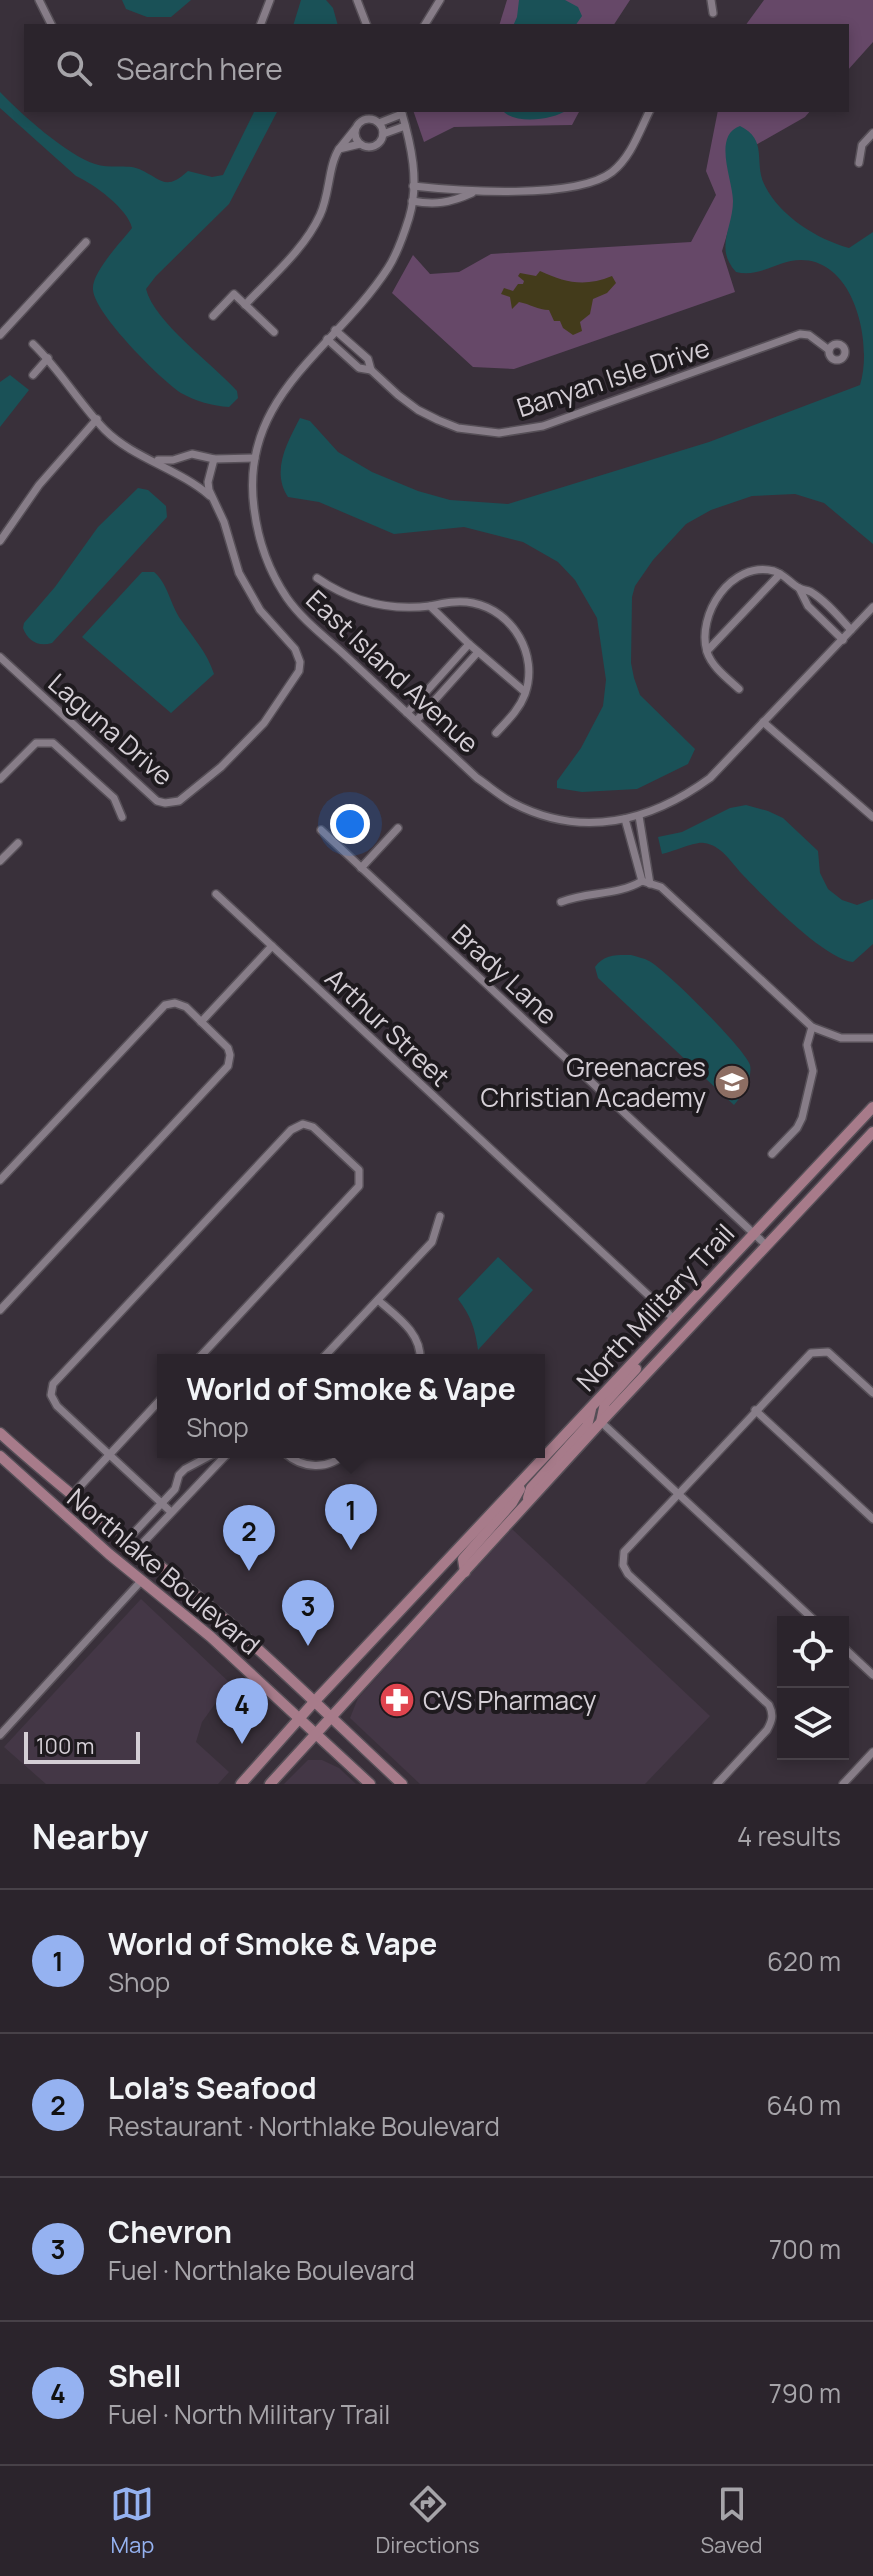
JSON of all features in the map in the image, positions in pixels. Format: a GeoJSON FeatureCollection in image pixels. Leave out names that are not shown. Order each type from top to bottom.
{"type":"FeatureCollection","features":[{"type":"Feature","properties":{"kind":"main road","name":"North Military Trail"},"geometry":{"type":"LineString","coordinates":[[545,1457],[873,1107]]}},
{"type":"Feature","properties":{"kind":"main road","name":"North Military Trail"},"geometry":{"type":"LineString","coordinates":[[270,1784],[601,1422],[872,1134]]}},
{"type":"Feature","properties":{"kind":"main road"},"geometry":{"type":"LineString","coordinates":[[601,1422],[605,1403],[650,1355],[653,1341]]}},
{"type":"Feature","properties":{"kind":"main road"},"geometry":{"type":"LineString","coordinates":[[526,1504],[531,1488],[587,1426],[592,1406]]}},
{"type":"Feature","properties":{"kind":"main road","name":"Northlake Boulevard"},"geometry":{"type":"LineString","coordinates":[[0,1433],[71,1496],[129,1538],[230,1624],[402,1784]]}},
{"type":"Feature","properties":{"kind":"main road","name":"Northlake Boulevard"},"geometry":{"type":"LineString","coordinates":[[0,1456],[76,1526],[211,1637],[370,1784]]}},
{"type":"Feature","properties":{"kind":"main road","name":"North Military Trail"},"geometry":{"type":"LineString","coordinates":[[241,1784],[544,1458]]}},
{"type":"Feature","properties":{"kind":"main road"},"geometry":{"type":"LineString","coordinates":[[465,1572],[463,1559],[512,1503],[526,1477]]}},
{"type":"Feature","properties":{"kind":"street"},"geometry":{"type":"LineString","coordinates":[[39,0],[51,24]]}},
{"type":"Feature","properties":{"kind":"street"},"geometry":{"type":"LineString","coordinates":[[261,24],[270,0]]}},
{"type":"Feature","properties":{"kind":"street"},"geometry":{"type":"LineString","coordinates":[[357,0],[366,24]]}},
{"type":"Feature","properties":{"kind":"street"},"geometry":{"type":"LineString","coordinates":[[425,24],[440,0]]}},
{"type":"Feature","properties":{"kind":"street"},"geometry":{"type":"LineString","coordinates":[[711,0],[713,13]]}},
{"type":"Feature","properties":{"kind":"street"},"geometry":{"type":"LineString","coordinates":[[245,305],[313,229],[325,205],[333,161],[358,123],[365,119],[379,123],[401,112]]}},
{"type":"Feature","properties":{"kind":"street","name":"East Island Avenue"},"geometry":{"type":"LineString","coordinates":[[401,112],[411,145],[412,201],[410,215],[390,266],[365,300],[289,381],[261,432],[255,458],[251,485],[261,548],[289,600],[477,778],[512,802],[540,814],[578,822],[614,822],[682,799],[710,778],[873,607]]}},
{"type":"Feature","properties":{"kind":"street"},"geometry":{"type":"LineString","coordinates":[[413,186],[474,193],[570,188],[594,183],[622,162],[649,112]]}},
{"type":"Feature","properties":{"kind":"street"},"geometry":{"type":"LineString","coordinates":[[339,149],[379,143],[383,134],[379,123]]}},
{"type":"Feature","properties":{"kind":"street"},"geometry":{"type":"LineString","coordinates":[[383,134],[405,126]]}},
{"type":"Feature","properties":{"kind":"street"},"geometry":{"type":"LineString","coordinates":[[355,129],[360,144]]}},
{"type":"Feature","properties":{"kind":"street"},"geometry":{"type":"LineString","coordinates":[[859,163],[862,145],[873,133]]}},
{"type":"Feature","properties":{"kind":"street"},"geometry":{"type":"LineString","coordinates":[[412,201],[449,203],[474,193]]}},
{"type":"Feature","properties":{"kind":"street"},"geometry":{"type":"LineString","coordinates":[[0,335],[86,242]]}},
{"type":"Feature","properties":{"kind":"street"},"geometry":{"type":"LineString","coordinates":[[213,316],[234,294],[274,332]]}},
{"type":"Feature","properties":{"kind":"street","name":"Banyan Isle Drive"},"geometry":{"type":"LineString","coordinates":[[335,330],[368,359],[371,370]]}},
{"type":"Feature","properties":{"kind":"street","name":"Banyan Isle Drive"},"geometry":{"type":"LineString","coordinates":[[327,339],[359,368],[371,370],[418,410],[458,428],[499,433],[543,426],[800,334],[809,335],[829,350]]}},
{"type":"Feature","properties":{"kind":"street"},"geometry":{"type":"LineString","coordinates":[[33,344],[114,438],[200,487],[212,498]]}},
{"type":"Feature","properties":{"kind":"street"},"geometry":{"type":"LineString","coordinates":[[33,375],[48,358]]}},
{"type":"Feature","properties":{"kind":"street"},"geometry":{"type":"LineString","coordinates":[[0,541],[39,485],[97,419]]}},
{"type":"Feature","properties":{"kind":"street"},"geometry":{"type":"LineString","coordinates":[[152,459],[173,460],[197,454],[214,459],[255,458]]}},
{"type":"Feature","properties":{"kind":"street","name":"Laguna Drive"},"geometry":{"type":"LineString","coordinates":[[0,657],[152,798],[165,803],[184,799],[230,759],[264,723],[295,681],[300,662],[295,649],[274,627],[249,592],[231,553],[220,511],[212,498],[208,482],[214,459]]}},
{"type":"Feature","properties":{"kind":"street"},"geometry":{"type":"LineString","coordinates":[[739,689],[717,669],[707,651],[705,634],[707,620],[721,592],[737,578],[756,570],[780,574],[799,588],[810,591],[851,630]]}},
{"type":"Feature","properties":{"kind":"street"},"geometry":{"type":"LineString","coordinates":[[707,651],[780,574]]}},
{"type":"Feature","properties":{"kind":"street"},"geometry":{"type":"LineString","coordinates":[[317,578],[365,602],[394,608],[472,603],[502,616],[517,632],[526,652],[529,673],[525,692],[514,714],[496,733]]}},
{"type":"Feature","properties":{"kind":"street"},"geometry":{"type":"LineString","coordinates":[[799,588],[808,606],[843,640]]}},
{"type":"Feature","properties":{"kind":"street"},"geometry":{"type":"LineString","coordinates":[[430,606],[525,692]]}},
{"type":"Feature","properties":{"kind":"street"},"geometry":{"type":"LineString","coordinates":[[407,713],[469,644]]}},
{"type":"Feature","properties":{"kind":"street"},"geometry":{"type":"LineString","coordinates":[[416,721],[478,652]]}},
{"type":"Feature","properties":{"kind":"street"},"geometry":{"type":"LineString","coordinates":[[763,722],[873,817]]}},
{"type":"Feature","properties":{"kind":"street"},"geometry":{"type":"LineString","coordinates":[[0,779],[31,746],[47,741],[58,746],[114,798],[122,817]]}},
{"type":"Feature","properties":{"kind":"street"},"geometry":{"type":"LineString","coordinates":[[639,816],[646,882]]}},
{"type":"Feature","properties":{"kind":"street"},"geometry":{"type":"LineString","coordinates":[[625,819],[646,882]]}},
{"type":"Feature","properties":{"kind":"street"},"geometry":{"type":"LineString","coordinates":[[361,868],[398,828]]}},
{"type":"Feature","properties":{"kind":"street","name":"Brady Lane"},"geometry":{"type":"LineString","coordinates":[[321,830],[766,1245]]}},
{"type":"Feature","properties":{"kind":"street"},"geometry":{"type":"LineString","coordinates":[[0,861],[18,843]]}},
{"type":"Feature","properties":{"kind":"street"},"geometry":{"type":"LineString","coordinates":[[561,902],[584,895],[626,890],[646,882],[661,887],[812,1027],[841,1038],[873,1038]]}},
{"type":"Feature","properties":{"kind":"street","name":"Arthur Street"},"geometry":{"type":"LineString","coordinates":[[216,894],[674,1319]]}},
{"type":"Feature","properties":{"kind":"street"},"geometry":{"type":"LineString","coordinates":[[201,1022],[272,946]]}},
{"type":"Feature","properties":{"kind":"street"},"geometry":{"type":"LineString","coordinates":[[0,1180],[165,1005],[181,1004],[228,1048],[228,1066],[0,1310]]}},
{"type":"Feature","properties":{"kind":"street"},"geometry":{"type":"LineString","coordinates":[[772,1154],[797,1128],[802,1118],[813,1071],[807,1045],[812,1027]]}},
{"type":"Feature","properties":{"kind":"street"},"geometry":{"type":"LineString","coordinates":[[858,1122],[872,1134]]}},
{"type":"Feature","properties":{"kind":"street"},"geometry":{"type":"LineString","coordinates":[[171,1512],[53,1402],[53,1384],[291,1130],[296,1126],[308,1125],[359,1170],[359,1186],[203,1354]]}},
{"type":"Feature","properties":{"kind":"street"},"geometry":{"type":"LineString","coordinates":[[327,1354],[432,1242],[440,1216]]}},
{"type":"Feature","properties":{"kind":"street"},"geometry":{"type":"LineString","coordinates":[[378,1300],[411,1330],[419,1343],[420,1354]]}},
{"type":"Feature","properties":{"kind":"street"},"geometry":{"type":"LineString","coordinates":[[717,1784],[767,1730],[772,1716],[769,1705],[625,1570],[622,1558],[627,1547],[806,1356],[816,1351],[833,1356],[873,1393]]}},
{"type":"Feature","properties":{"kind":"street"},"geometry":{"type":"LineString","coordinates":[[71,1496],[157,1403]]}},
{"type":"Feature","properties":{"kind":"street"},"geometry":{"type":"LineString","coordinates":[[755,1410],[873,1519]]}},
{"type":"Feature","properties":{"kind":"street"},"geometry":{"type":"LineString","coordinates":[[601,1422],[810,1616]]}},
{"type":"Feature","properties":{"kind":"street"},"geometry":{"type":"LineString","coordinates":[[129,1538],[175,1489],[179,1475],[206,1458]]}},
{"type":"Feature","properties":{"kind":"street"},"geometry":{"type":"LineString","coordinates":[[139,1547],[223,1458]]}},
{"type":"Feature","properties":{"kind":"street"},"geometry":{"type":"LineString","coordinates":[[291,1458],[319,1466],[338,1458]]}},
{"type":"Feature","properties":{"kind":"street"},"geometry":{"type":"LineString","coordinates":[[0,1735],[142,1580]]}},
{"type":"Feature","properties":{"kind":"street"},"geometry":{"type":"LineString","coordinates":[[849,1653],[873,1675]]}},
{"type":"Feature","properties":{"kind":"street"},"geometry":{"type":"LineString","coordinates":[[843,1784],[873,1752]]}},
{"type":"Feature","properties":{"kind":"shaded area"},"geometry":{"type":"Polygon","coordinates":[[[507,0],[630,0],[614,24],[500,24],[507,0]]]}},
{"type":"Feature","properties":{"kind":"shaded area"},"geometry":{"type":"Polygon","coordinates":[[[764,0],[873,0],[873,42],[849,69],[849,24],[746,24],[764,0]]]}},
{"type":"Feature","properties":{"kind":"shaded area"},"geometry":{"type":"Polygon","coordinates":[[[414,112],[579,112],[572,125],[454,127],[424,142],[414,112]]]}},
{"type":"Feature","properties":{"kind":"shaded area"},"geometry":{"type":"Polygon","coordinates":[[[718,112],[809,112],[754,146],[722,251],[735,292],[514,369],[473,367],[392,293],[413,255],[430,274],[459,272],[491,254],[691,242],[716,195],[706,171],[718,112]]]}},
{"type":"Feature","properties":{"kind":"shaded area"},"geometry":{"type":"Polygon","coordinates":[[[512,1529],[710,1716],[645,1784],[420,1784],[350,1718],[358,1698],[512,1529]]]}},
{"type":"Feature","properties":{"kind":"shaded area"},"geometry":{"type":"Polygon","coordinates":[[[141,1599],[230,1683],[202,1722],[196,1742],[229,1772],[218,1784],[46,1784],[4,1747],[141,1599]]]}},
{"type":"Feature","properties":{"kind":"shaded area"},"geometry":{"type":"Polygon","coordinates":[[[308,1760],[322,1760],[339,1768],[356,1784],[284,1784],[308,1760]]]}},
{"type":"Feature","properties":{"kind":"sand"},"geometry":{"type":"Polygon","coordinates":[[[540,271],[576,282],[593,282],[612,276],[616,283],[607,293],[593,299],[590,314],[580,322],[582,331],[573,335],[563,328],[560,321],[554,321],[549,310],[519,302],[512,309],[510,297],[501,294],[504,288],[513,291],[518,284],[523,284],[524,281],[518,276],[520,273],[536,276],[540,271]]]}},
{"type":"Feature","properties":{"kind":"water"},"geometry":{"type":"Polygon","coordinates":[[[122,0],[191,0],[171,17],[147,17],[126,9],[122,0]]]}},
{"type":"Feature","properties":{"kind":"water"},"geometry":{"type":"Polygon","coordinates":[[[301,0],[326,0],[333,8],[337,24],[294,24],[301,0]]]}},
{"type":"Feature","properties":{"kind":"water"},"geometry":{"type":"Polygon","coordinates":[[[519,0],[565,0],[578,7],[582,16],[576,24],[514,24],[519,0]]]}},
{"type":"Feature","properties":{"kind":"water"},"geometry":{"type":"Polygon","coordinates":[[[0,92],[71,152],[100,165],[134,168],[164,182],[174,181],[188,171],[212,177],[223,175],[254,112],[277,112],[229,204],[146,289],[151,302],[172,329],[237,391],[238,398],[229,407],[204,403],[181,393],[144,361],[116,329],[96,301],[93,290],[97,275],[132,228],[129,221],[109,198],[76,176],[0,108],[0,92]]]}},
{"type":"Feature","properties":{"kind":"water"},"geometry":{"type":"Polygon","coordinates":[[[504,112],[563,112],[534,119],[504,112]]]}},
{"type":"Feature","properties":{"kind":"water"},"geometry":{"type":"Polygon","coordinates":[[[740,126],[749,132],[757,145],[765,186],[790,217],[813,233],[849,248],[873,232],[873,544],[824,503],[795,494],[752,496],[711,510],[686,524],[653,560],[635,586],[632,597],[631,663],[640,695],[695,749],[688,764],[637,789],[582,792],[557,788],[557,781],[581,748],[603,706],[606,680],[597,618],[575,580],[558,562],[523,542],[464,527],[394,534],[319,502],[288,497],[281,477],[283,457],[300,418],[310,421],[338,452],[372,472],[450,500],[508,504],[709,442],[860,385],[864,348],[861,327],[856,307],[835,274],[820,264],[801,260],[753,273],[736,272],[726,255],[733,201],[725,149],[732,131],[740,126]]]}},
{"type":"Feature","properties":{"kind":"water"},"geometry":{"type":"Polygon","coordinates":[[[10,375],[29,390],[0,427],[0,382],[10,375]]]}},
{"type":"Feature","properties":{"kind":"water"},"geometry":{"type":"Polygon","coordinates":[[[138,488],[148,490],[166,506],[167,517],[52,643],[42,644],[31,640],[23,628],[24,623],[55,587],[98,527],[138,488]]]}},
{"type":"Feature","properties":{"kind":"water"},"geometry":{"type":"Polygon","coordinates":[[[142,572],[154,572],[159,577],[177,614],[204,652],[214,674],[171,713],[82,637],[142,572]]]}},
{"type":"Feature","properties":{"kind":"water"},"geometry":{"type":"Polygon","coordinates":[[[746,805],[783,818],[818,851],[820,873],[828,889],[842,900],[857,905],[873,899],[873,944],[853,962],[826,950],[794,925],[716,847],[700,843],[662,854],[658,837],[682,832],[730,808],[746,805]]]}},
{"type":"Feature","properties":{"kind":"water"},"geometry":{"type":"Polygon","coordinates":[[[631,955],[649,961],[671,978],[745,1057],[750,1065],[750,1075],[734,1105],[598,978],[595,967],[602,960],[611,956],[631,955]]]}},
{"type":"Feature","properties":{"kind":"water"},"geometry":{"type":"Polygon","coordinates":[[[498,1257],[533,1290],[478,1350],[472,1323],[458,1299],[498,1257]]]}},
{"type":"Feature","properties":{"kind":"place","name":"Greenacres Christian Academy"},"geometry":{"type":"Point","coordinates":[732,1082]}},
{"type":"Feature","properties":{"kind":"place","name":"World of Smoke & Vape"},"geometry":{"type":"Point","coordinates":[351,1550]}},
{"type":"Feature","properties":{"kind":"place","name":"Lola's Seafood"},"geometry":{"type":"Point","coordinates":[249,1571]}},
{"type":"Feature","properties":{"kind":"place","name":"Chevron"},"geometry":{"type":"Point","coordinates":[308,1646]}},
{"type":"Feature","properties":{"kind":"place","name":"CVS Pharmacy"},"geometry":{"type":"Point","coordinates":[397,1700]}},
{"type":"Feature","properties":{"kind":"place","name":"Shell"},"geometry":{"type":"Point","coordinates":[242,1744]}}]}
